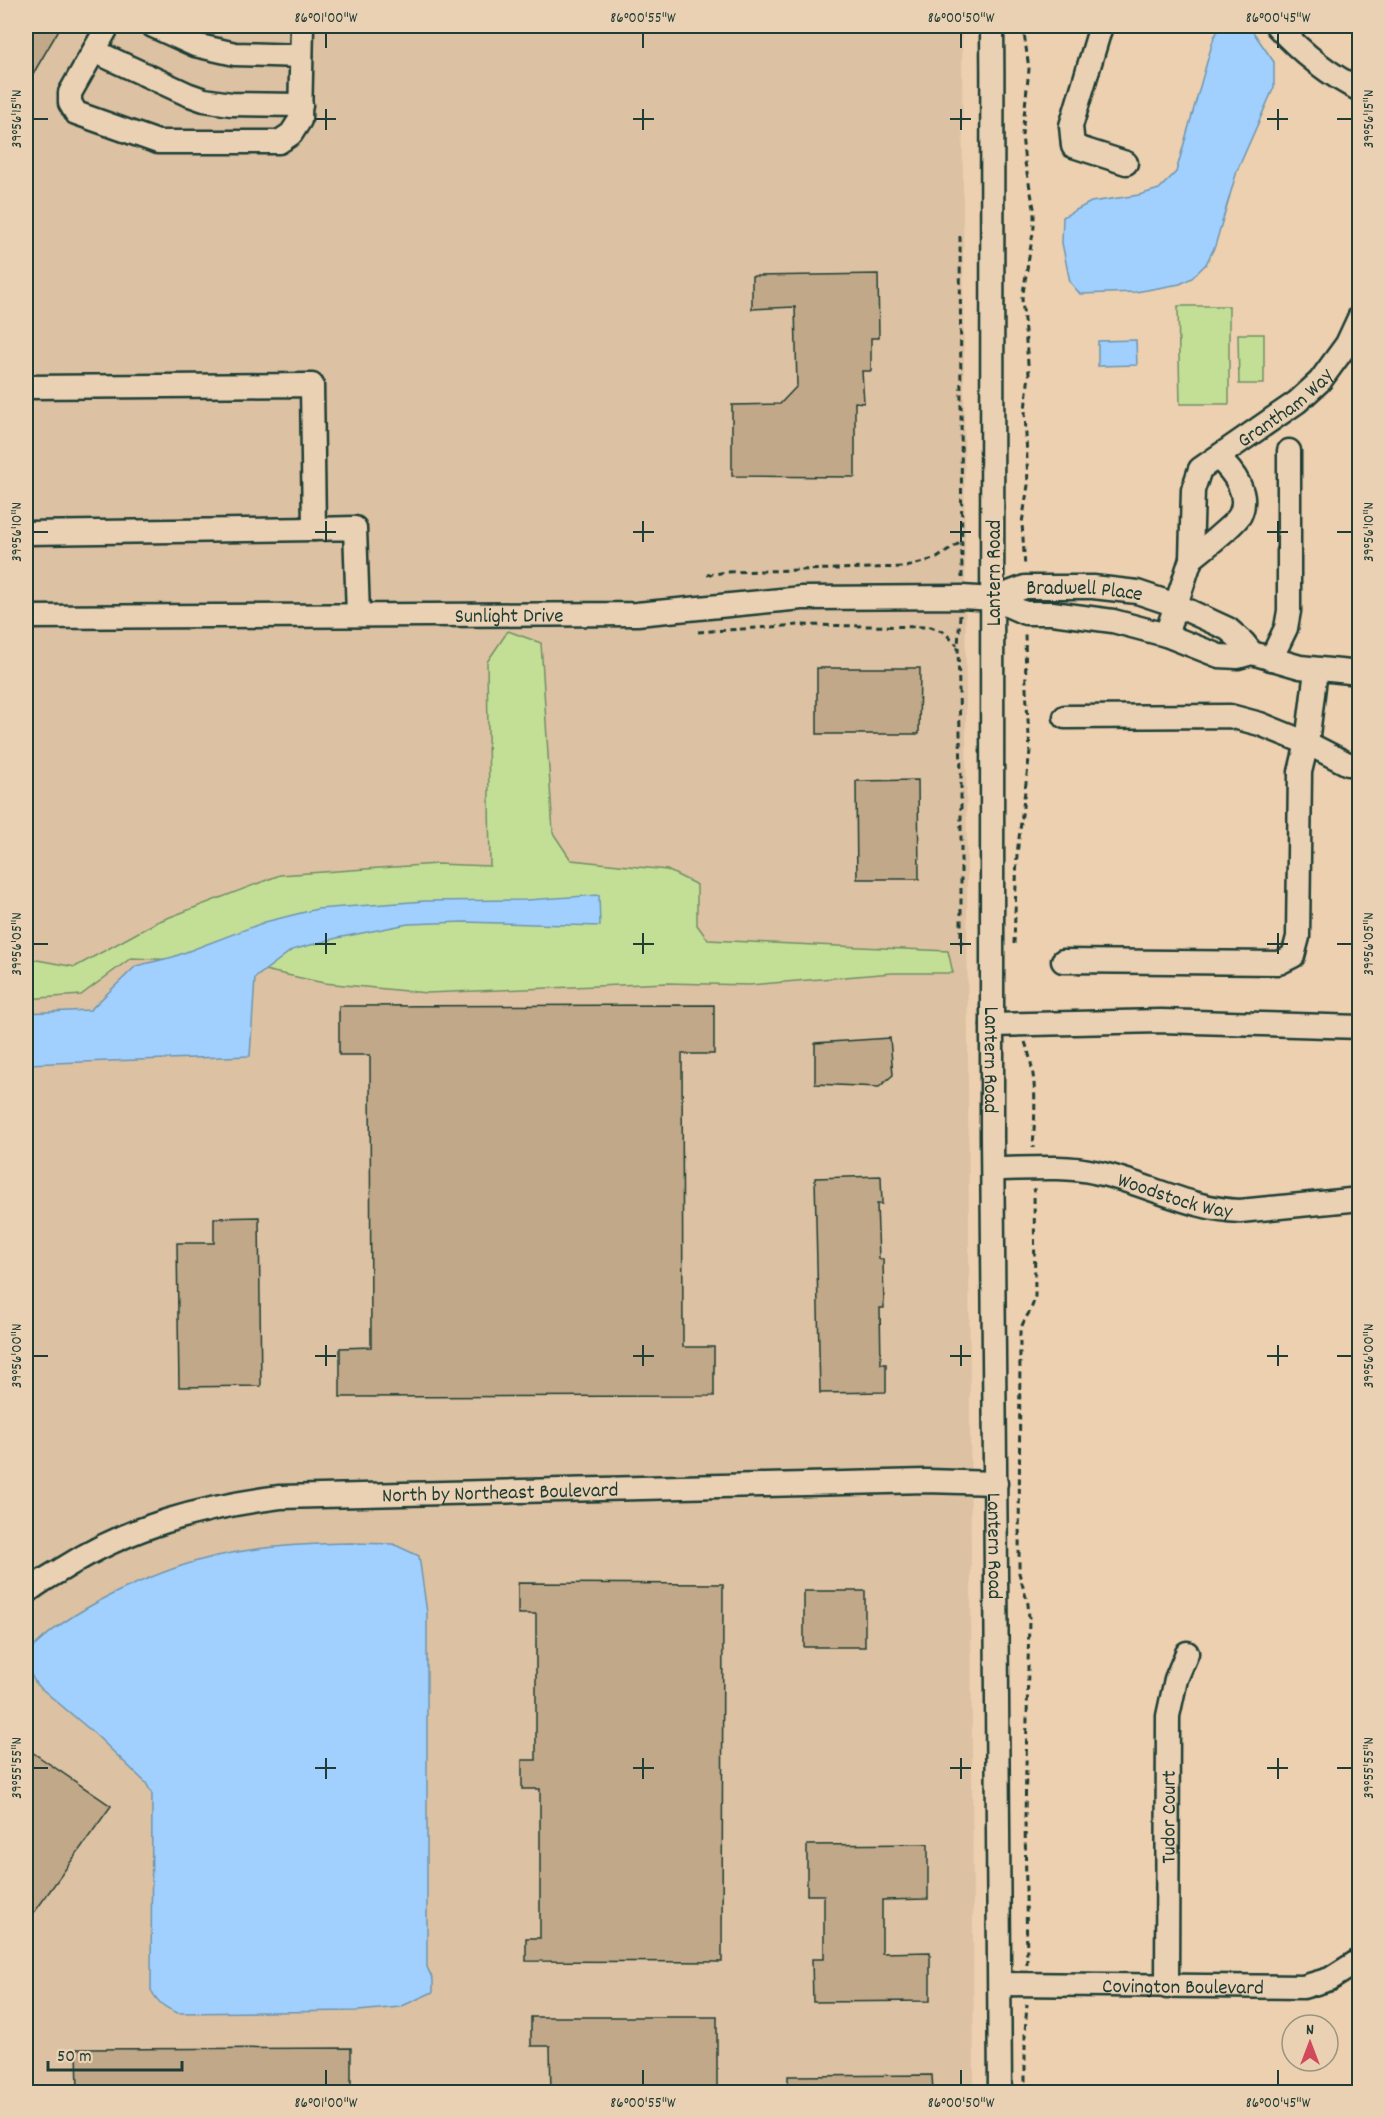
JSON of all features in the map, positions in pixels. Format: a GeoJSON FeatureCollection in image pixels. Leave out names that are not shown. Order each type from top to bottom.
{"type":"FeatureCollection","features":[{"type":"Feature","properties":{"kind":"street"},"geometry":{"type":"LineString","coordinates":[[108,26],[70,93],[70,103],[76,113],[158,142],[279,142],[291,134],[300,120],[302,26]]}},
{"type":"Feature","properties":{"kind":"street"},"geometry":{"type":"LineString","coordinates":[[153,26],[195,45],[236,54],[302,56]]}},
{"type":"Feature","properties":{"kind":"street","name":"Lantern Road"},"geometry":{"type":"LineString","coordinates":[[992,26],[992,1025],[1000,2092]]}},
{"type":"Feature","properties":{"kind":"street"},"geometry":{"type":"LineString","coordinates":[[1101,26],[1071,126],[1073,146],[1126,163]]}},
{"type":"Feature","properties":{"kind":"street"},"geometry":{"type":"LineString","coordinates":[[1277,26],[1311,59],[1359,90]]}},
{"type":"Feature","properties":{"kind":"street"},"geometry":{"type":"LineString","coordinates":[[94,51],[204,100],[231,104],[301,105]]}},
{"type":"Feature","properties":{"kind":"street","name":"Grantham Way"},"geometry":{"type":"LineString","coordinates":[[1166,635],[1191,560],[1193,490],[1200,469],[1297,402],[1320,381],[1347,344],[1359,316]]}},
{"type":"Feature","properties":{"kind":"street"},"geometry":{"type":"LineString","coordinates":[[26,387],[312,385],[314,529]]}},
{"type":"Feature","properties":{"kind":"street"},"geometry":{"type":"LineString","coordinates":[[1261,656],[1286,628],[1289,611],[1289,452]]}},
{"type":"Feature","properties":{"kind":"street","name":"Grantham Way"},"geometry":{"type":"LineString","coordinates":[[1191,560],[1240,516],[1244,497],[1231,470],[1218,458]]}},
{"type":"Feature","properties":{"kind":"street"},"geometry":{"type":"LineString","coordinates":[[26,533],[355,528],[358,615]]}},
{"type":"Feature","properties":{"kind":"street","name":"Bradwell Place"},"geometry":{"type":"LineString","coordinates":[[993,599],[1024,587],[1117,589],[1137,592],[1176,605],[1228,629],[1261,656]]}},
{"type":"Feature","properties":{"kind":"street","name":"Sunlight Drive"},"geometry":{"type":"LineString","coordinates":[[26,617],[637,614],[802,598],[962,597],[993,599]]}},
{"type":"Feature","properties":{"kind":"street","name":"Bradwell Place"},"geometry":{"type":"LineString","coordinates":[[993,599],[1025,613],[1083,616],[1113,621],[1166,635],[1219,656],[1261,656],[1316,670],[1359,673]]}},
{"type":"Feature","properties":{"kind":"street"},"geometry":{"type":"LineString","coordinates":[[1063,961],[1279,963],[1293,956],[1298,937],[1300,772],[1307,742],[1316,670]]}},
{"type":"Feature","properties":{"kind":"street"},"geometry":{"type":"LineString","coordinates":[[1065,717],[1230,716],[1260,724],[1307,742],[1348,764],[1359,764]]}},
{"type":"Feature","properties":{"kind":"street"},"geometry":{"type":"LineString","coordinates":[[992,1025],[1161,1021],[1359,1027]]}},
{"type":"Feature","properties":{"kind":"street","name":"Woodstock Way"},"geometry":{"type":"LineString","coordinates":[[993,1169],[1092,1171],[1195,1204],[1226,1210],[1240,1211],[1359,1199]]}},
{"type":"Feature","properties":{"kind":"street","name":"North by Northeast Boulevard"},"geometry":{"type":"LineString","coordinates":[[26,1593],[81,1557],[137,1530],[210,1508],[280,1497],[915,1481],[996,1483]]}},
{"type":"Feature","properties":{"kind":"street","name":"Tudor Court"},"geometry":{"type":"LineString","coordinates":[[1167,1987],[1167,1716],[1176,1679],[1187,1653]]}},
{"type":"Feature","properties":{"kind":"street","name":"Covington Boulevard"},"geometry":{"type":"LineString","coordinates":[[1000,1984],[1303,1988],[1330,1979],[1359,1960]]}},
{"type":"Feature","properties":{"kind":"path"},"geometry":{"type":"LineString","coordinates":[[1023,26],[1029,69],[1022,135],[1034,208],[1034,227],[1022,299],[1029,374],[1025,410],[1028,485],[1022,523],[1024,587]]}},
{"type":"Feature","properties":{"kind":"path"},"geometry":{"type":"LineString","coordinates":[[706,575],[727,572],[906,567],[937,558],[962,542]]}},
{"type":"Feature","properties":{"kind":"path"},"geometry":{"type":"LineString","coordinates":[[1013,950],[1017,854],[1030,745],[1026,689],[1025,613]]}},
{"type":"Feature","properties":{"kind":"path"},"geometry":{"type":"LineString","coordinates":[[698,632],[800,625],[931,627],[951,637],[958,646]]}},
{"type":"Feature","properties":{"kind":"path"},"geometry":{"type":"LineString","coordinates":[[1017,1024],[1033,1062],[1035,1090],[1033,1169],[1035,1296],[1032,1311],[1022,1325],[1020,1352],[1018,1565],[1028,1604],[1029,1618],[1025,1818],[1027,1984],[1025,2092]]}},
{"type":"Feature","properties":{"kind":"shaded area"},"geometry":{"type":"Polygon","coordinates":[[[26,26],[962,26],[974,2092],[26,2092],[26,26]]]}},
{"type":"Feature","properties":{"kind":"green space"},"geometry":{"type":"Polygon","coordinates":[[[1178,306],[1229,306],[1229,404],[1180,404],[1178,306]]]}},
{"type":"Feature","properties":{"kind":"green space"},"geometry":{"type":"Polygon","coordinates":[[[1238,334],[1264,334],[1264,384],[1239,384],[1238,334]]]}},
{"type":"Feature","properties":{"kind":"green space"},"geometry":{"type":"Polygon","coordinates":[[[508,631],[541,643],[553,833],[571,860],[667,870],[697,885],[697,925],[708,940],[948,951],[953,973],[892,973],[749,985],[667,983],[427,993],[324,983],[227,962],[131,958],[81,995],[26,999],[26,958],[75,967],[157,922],[280,875],[437,864],[490,866],[487,662],[508,631]]]}},
{"type":"Feature","properties":{"kind":"water"},"geometry":{"type":"Polygon","coordinates":[[[1221,26],[1249,26],[1274,62],[1274,87],[1237,171],[1215,246],[1206,264],[1192,278],[1180,284],[1136,292],[1080,294],[1070,282],[1062,243],[1063,217],[1091,202],[1139,195],[1159,189],[1176,172],[1214,37],[1221,26]]]}},
{"type":"Feature","properties":{"kind":"water"},"geometry":{"type":"Polygon","coordinates":[[[1136,340],[1137,365],[1098,366],[1098,341],[1136,340]]]}},
{"type":"Feature","properties":{"kind":"water"},"geometry":{"type":"Polygon","coordinates":[[[599,895],[600,926],[464,922],[408,924],[337,938],[292,950],[255,978],[250,1056],[26,1064],[26,1013],[90,1010],[136,966],[173,957],[265,922],[317,909],[425,901],[527,900],[599,895]]]}},
{"type":"Feature","properties":{"kind":"water"},"geometry":{"type":"Polygon","coordinates":[[[351,1543],[393,1544],[419,1556],[427,1613],[427,1967],[433,1980],[433,1992],[400,2007],[358,2011],[178,2013],[162,2004],[151,1990],[152,1794],[146,1783],[95,1734],[36,1684],[26,1665],[26,1655],[56,1628],[91,1606],[136,1583],[179,1567],[201,1560],[257,1549],[351,1543]]]}},
{"type":"Feature","properties":{"kind":"building"},"geometry":{"type":"Polygon","coordinates":[[[26,26],[61,26],[26,86],[26,26]]]}},
{"type":"Feature","properties":{"kind":"building"},"geometry":{"type":"Polygon","coordinates":[[[878,274],[879,338],[871,338],[871,371],[862,371],[864,403],[855,402],[855,477],[732,476],[732,405],[780,404],[797,386],[795,307],[752,309],[752,276],[878,274]]]}},
{"type":"Feature","properties":{"kind":"building"},"geometry":{"type":"Polygon","coordinates":[[[817,668],[920,668],[919,734],[817,734],[817,668]]]}},
{"type":"Feature","properties":{"kind":"building"},"geometry":{"type":"Polygon","coordinates":[[[918,780],[919,879],[857,879],[856,781],[918,780]]]}},
{"type":"Feature","properties":{"kind":"building"},"geometry":{"type":"Polygon","coordinates":[[[714,1005],[714,1054],[682,1054],[683,1347],[714,1347],[714,1396],[340,1397],[340,1348],[371,1347],[370,1055],[339,1055],[339,1006],[714,1005]]]}},
{"type":"Feature","properties":{"kind":"building"},"geometry":{"type":"Polygon","coordinates":[[[890,1038],[893,1075],[879,1087],[815,1084],[815,1043],[890,1038]]]}},
{"type":"Feature","properties":{"kind":"building"},"geometry":{"type":"Polygon","coordinates":[[[881,1176],[882,1204],[877,1204],[879,1259],[883,1259],[884,1308],[880,1308],[881,1364],[886,1364],[886,1392],[820,1393],[815,1178],[881,1176]]]}},
{"type":"Feature","properties":{"kind":"building"},"geometry":{"type":"Polygon","coordinates":[[[259,1217],[261,1386],[179,1387],[177,1243],[214,1243],[214,1218],[259,1217]]]}},
{"type":"Feature","properties":{"kind":"building"},"geometry":{"type":"Polygon","coordinates":[[[518,1583],[723,1584],[722,1962],[526,1961],[526,1938],[540,1938],[540,1789],[522,1789],[522,1760],[536,1760],[536,1614],[518,1614],[518,1583]]]}},
{"type":"Feature","properties":{"kind":"building"},"geometry":{"type":"Polygon","coordinates":[[[804,1591],[865,1591],[865,1647],[804,1647],[804,1591]]]}},
{"type":"Feature","properties":{"kind":"building"},"geometry":{"type":"Polygon","coordinates":[[[32,1752],[111,1806],[26,1924],[26,1761],[32,1752]]]}},
{"type":"Feature","properties":{"kind":"building"},"geometry":{"type":"Polygon","coordinates":[[[928,1844],[928,1899],[882,1900],[882,1953],[930,1952],[930,2001],[813,2002],[812,1959],[824,1959],[824,1895],[807,1895],[807,1845],[928,1844]]]}},
{"type":"Feature","properties":{"kind":"building"},"geometry":{"type":"Polygon","coordinates":[[[531,2017],[717,2017],[717,2092],[551,2092],[550,2046],[531,2046],[531,2017]]]}},
{"type":"Feature","properties":{"kind":"building"},"geometry":{"type":"Polygon","coordinates":[[[351,2048],[351,2092],[78,2092],[77,2049],[351,2048]]]}},
{"type":"Feature","properties":{"kind":"building"},"geometry":{"type":"Polygon","coordinates":[[[932,2075],[933,2092],[788,2092],[788,2076],[932,2075]]]}}]}
